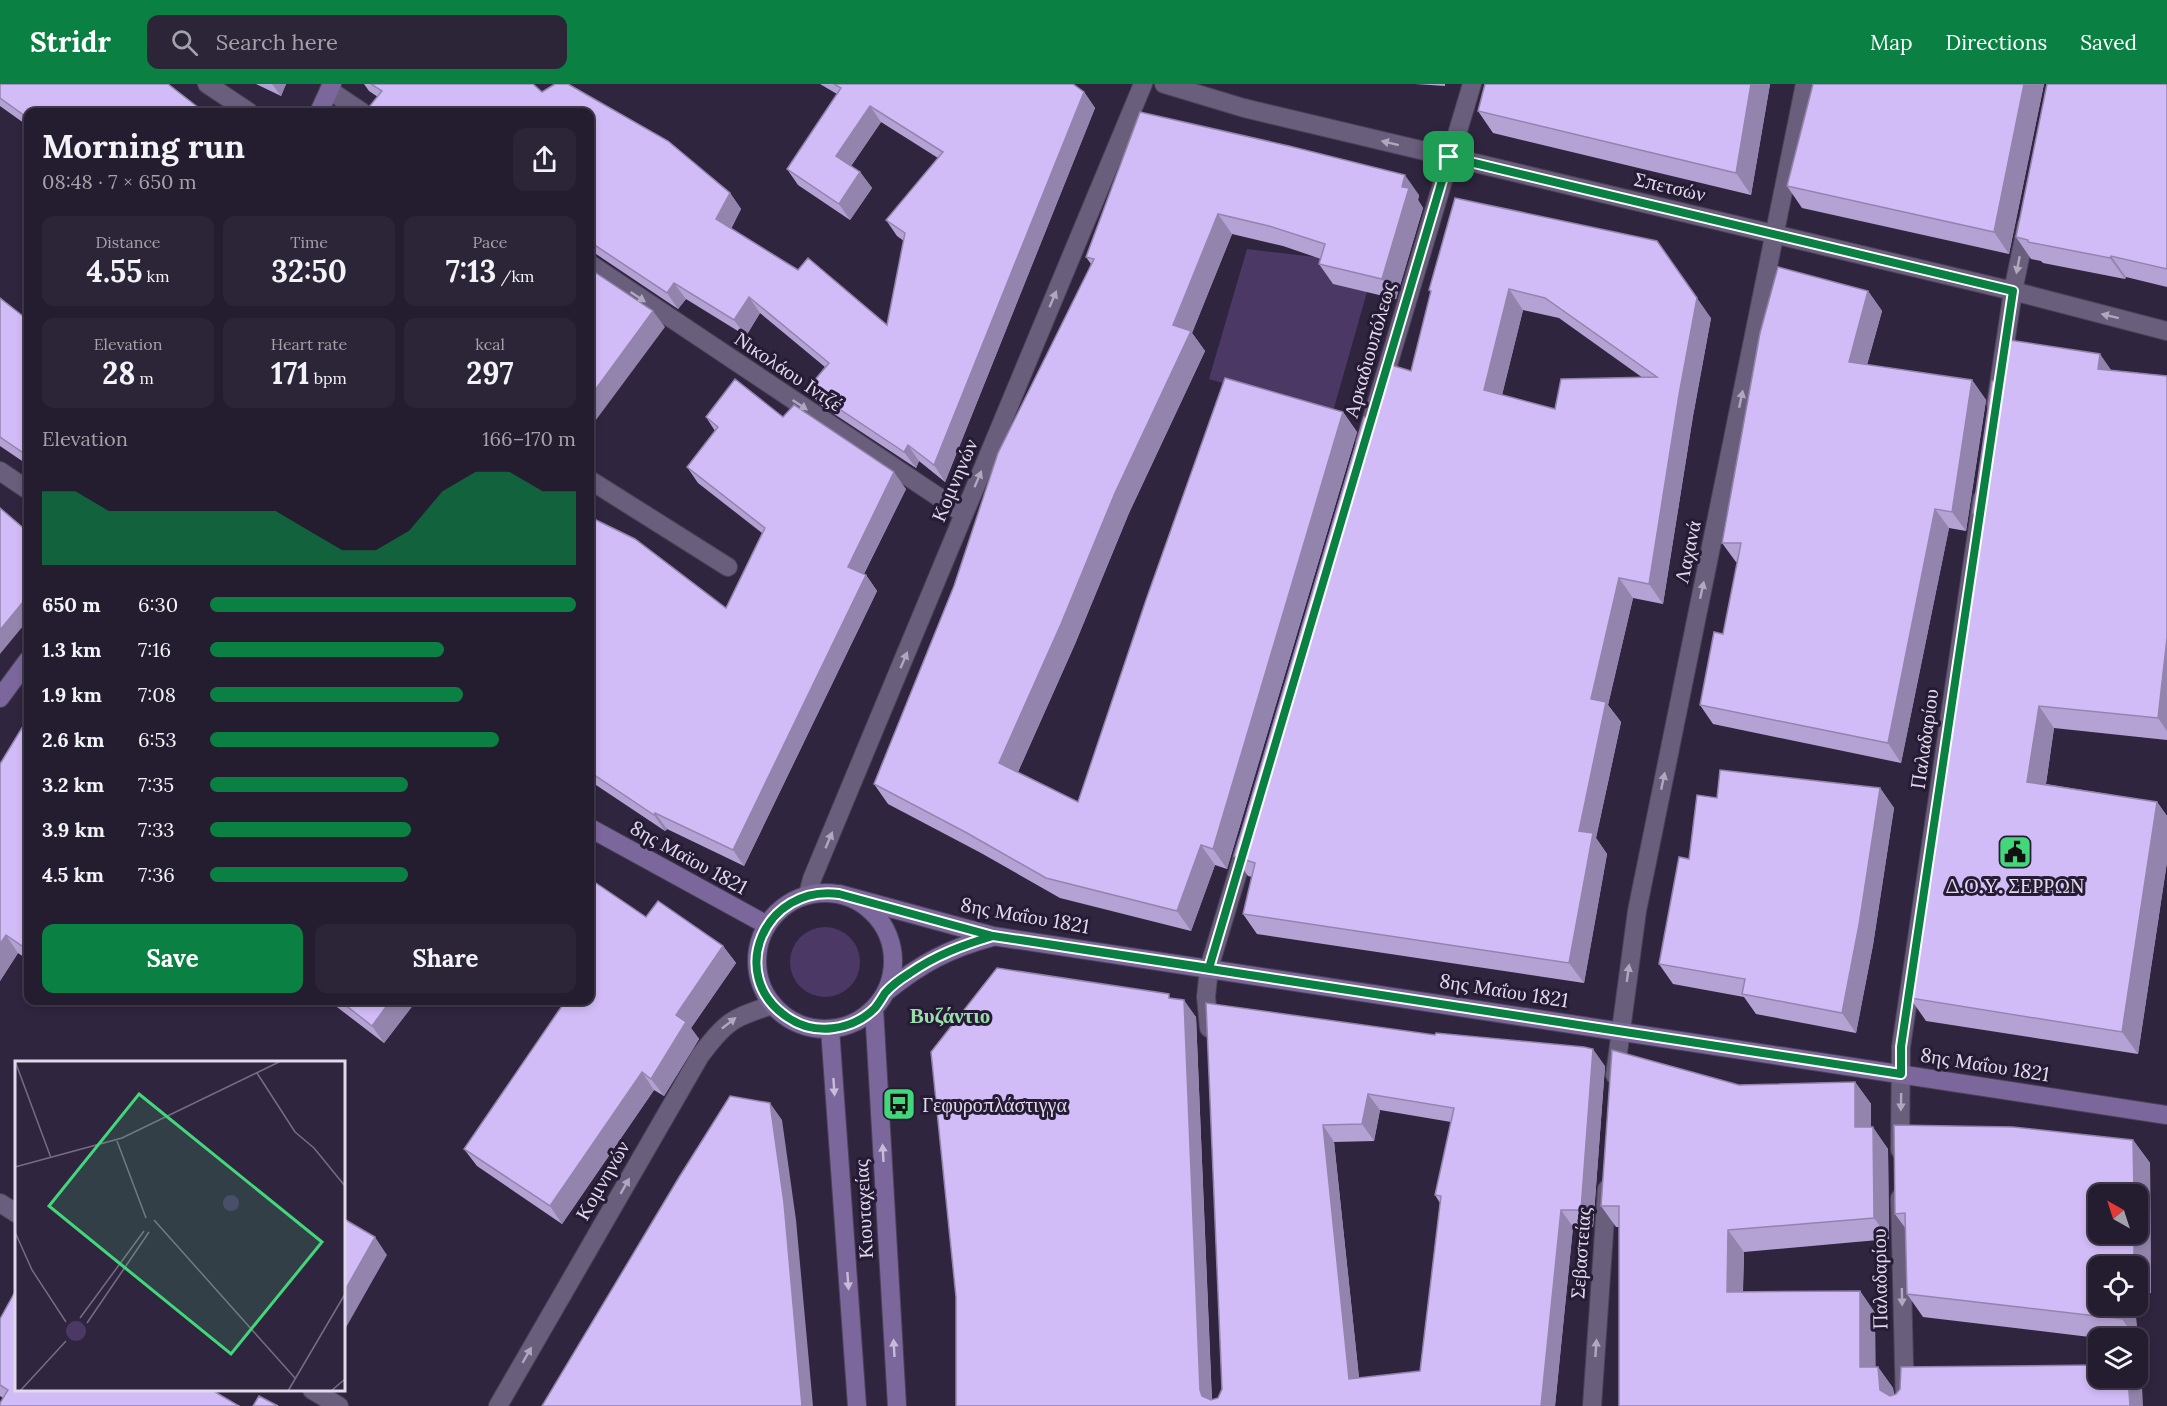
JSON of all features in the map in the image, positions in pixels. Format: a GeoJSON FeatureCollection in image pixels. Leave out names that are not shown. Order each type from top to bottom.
{"type":"FeatureCollection","features":[{"type":"Feature","properties":{"kind":"street"},"geometry":{"type":"LineString","coordinates":[[207,84],[243,108]]}},
{"type":"Feature","properties":{"kind":"street","name":"Κομνηνών"},"geometry":{"type":"LineString","coordinates":[[808,894],[812,879],[1143,84]]}},
{"type":"Feature","properties":{"kind":"street","name":"Σπετσών"},"geometry":{"type":"LineString","coordinates":[[1164,84],[1244,108],[2013,291],[2167,331]]}},
{"type":"Feature","properties":{"kind":"street","name":"Αρκαδιουπόλεως"},"geometry":{"type":"LineString","coordinates":[[1361,454],[1472,84]]}},
{"type":"Feature","properties":{"kind":"street","name":"Λαχανά"},"geometry":{"type":"LineString","coordinates":[[1619,1031],[1637,911],[1805,84]]}},
{"type":"Feature","properties":{"kind":"street"},"geometry":{"type":"LineString","coordinates":[[321,108],[331,87],[357,108]]}},
{"type":"Feature","properties":{"kind":"street"},"geometry":{"type":"LineString","coordinates":[[1994,422],[2013,291],[2029,211]]}},
{"type":"Feature","properties":{"kind":"street","name":"Νικολάου Ιντζέ"},"geometry":{"type":"LineString","coordinates":[[594,267],[964,514]]}},
{"type":"Feature","properties":{"kind":"street"},"geometry":{"type":"LineString","coordinates":[[0,471],[24,487]]}},
{"type":"Feature","properties":{"kind":"street","name":"Παλαδαρίου"},"geometry":{"type":"LineString","coordinates":[[1905,1406],[1900,1172],[1901,1047],[1985,481]]}},
{"type":"Feature","properties":{"kind":"street"},"geometry":{"type":"LineString","coordinates":[[594,483],[728,567]]}},
{"type":"Feature","properties":{"kind":"street"},"geometry":{"type":"LineString","coordinates":[[0,698],[24,665]]}},
{"type":"Feature","properties":{"kind":"street"},"geometry":{"type":"LineString","coordinates":[[1209,1044],[1206,997],[1209,968],[1253,820]]}},
{"type":"Feature","properties":{"kind":"street","name":"8ης Μαϊου 1821"},"geometry":{"type":"LineString","coordinates":[[594,830],[767,925]]}},
{"type":"Feature","properties":{"kind":"street"},"geometry":{"type":"LineString","coordinates":[[886,992],[894,961],[887,930],[867,906],[839,894],[829,892],[808,894],[780,909],[767,925],[759,944],[757,965],[761,986],[772,1005],[780,1012],[798,1024],[819,1029],[830,1029],[861,1019],[874,1008],[886,992],[910,973],[955,948],[993,936]]}},
{"type":"Feature","properties":{"kind":"street","name":"8ης Μαΐου 1821"},"geometry":{"type":"LineString","coordinates":[[839,894],[993,936],[2167,1115]]}},
{"type":"Feature","properties":{"kind":"street","name":"Κομνηνών"},"geometry":{"type":"LineString","coordinates":[[498,1406],[700,1056],[719,1032],[735,1018],[772,1005]]}},
{"type":"Feature","properties":{"kind":"street","name":"Κιουταχείας"},"geometry":{"type":"LineString","coordinates":[[874,1008],[897,1406]]}},
{"type":"Feature","properties":{"kind":"street","name":"Κιουταχείας"},"geometry":{"type":"LineString","coordinates":[[830,1029],[857,1406]]}},
{"type":"Feature","properties":{"kind":"street"},"geometry":{"type":"LineString","coordinates":[[1614,1088],[1619,1031]]}},
{"type":"Feature","properties":{"kind":"street","name":"Σεβαστείας"},"geometry":{"type":"LineString","coordinates":[[1592,1406],[1608,1168]]}},
{"type":"Feature","properties":{"kind":"street"},"geometry":{"type":"LineString","coordinates":[[0,1203],[15,1212]]}},
{"type":"Feature","properties":{"kind":"street"},"geometry":{"type":"LineString","coordinates":[[315,1391],[339,1406]]}},
{"type":"Feature","properties":{"kind":"shaded area"},"geometry":{"type":"Polygon","coordinates":[[[1247,249],[1340,260],[1367,292],[1332,415],[1209,379],[1247,249]]]}},
{"type":"Feature","properties":{"kind":"shaded area"},"geometry":{"type":"Polygon","coordinates":[[[832,927],[845,933],[854,942],[858,948],[860,962],[858,976],[850,987],[839,995],[818,997],[800,987],[792,976],[790,955],[800,937],[811,929],[832,927]]]}},
{"type":"Feature","properties":{"kind":"building"},"geometry":{"type":"Polygon","coordinates":[[[0,84],[168,84],[199,108],[24,108],[24,115],[0,98],[0,84]]]}},
{"type":"Feature","properties":{"kind":"building"},"geometry":{"type":"Polygon","coordinates":[[[371,84],[533,84],[542,92],[555,84],[568,84],[668,141],[730,193],[716,219],[798,270],[808,258],[887,325],[905,233],[886,220],[943,152],[870,106],[836,156],[860,172],[839,204],[787,169],[841,88],[834,84],[1073,84],[1084,92],[934,465],[908,445],[904,452],[808,388],[829,363],[749,297],[734,320],[674,283],[667,293],[594,245],[594,108],[368,108],[382,91],[371,84]]]}},
{"type":"Feature","properties":{"kind":"building"},"geometry":{"type":"Polygon","coordinates":[[[1485,84],[1751,84],[1736,173],[1478,111],[1485,84]]]}},
{"type":"Feature","properties":{"kind":"building"},"geometry":{"type":"Polygon","coordinates":[[[1813,84],[2024,84],[1994,232],[1787,186],[1813,84]]]}},
{"type":"Feature","properties":{"kind":"building"},"geometry":{"type":"Polygon","coordinates":[[[2047,84],[2167,84],[2167,269],[2111,256],[2110,258],[2028,242],[2028,240],[2016,237],[2047,84]]]}},
{"type":"Feature","properties":{"kind":"building"},"geometry":{"type":"Polygon","coordinates":[[[1140,112],[1405,175],[1402,187],[1409,188],[1382,279],[1319,264],[1325,244],[1269,226],[1218,214],[1173,325],[1191,331],[1115,493],[1061,624],[999,763],[1078,802],[1146,600],[1225,378],[1343,412],[1213,849],[1201,845],[1177,911],[1046,878],[874,784],[954,586],[998,453],[1094,259],[1086,257],[1140,112]]]}},
{"type":"Feature","properties":{"kind":"building"},"geometry":{"type":"Polygon","coordinates":[[[1455,198],[1657,241],[1697,298],[1649,584],[1619,578],[1591,699],[1606,702],[1579,831],[1593,833],[1569,963],[1243,914],[1255,863],[1234,856],[1364,417],[1376,421],[1391,365],[1411,371],[1431,291],[1429,290],[1455,198]],[[1509,289],[1484,390],[1555,409],[1561,379],[1657,377],[1545,298],[1509,289]]]}},
{"type":"Feature","properties":{"kind":"building"},"geometry":{"type":"Polygon","coordinates":[[[1778,267],[1868,291],[1849,362],[1972,380],[1952,512],[1935,509],[1888,743],[1700,705],[1714,632],[1723,634],[1741,543],[1722,543],[1760,333],[1778,267]]]}},
{"type":"Feature","properties":{"kind":"building"},"geometry":{"type":"Polygon","coordinates":[[[594,272],[653,311],[594,392],[594,272]]]}},
{"type":"Feature","properties":{"kind":"building"},"geometry":{"type":"Polygon","coordinates":[[[0,298],[24,317],[24,453],[0,437],[0,298]]]}},
{"type":"Feature","properties":{"kind":"building"},"geometry":{"type":"Polygon","coordinates":[[[2009,340],[2100,354],[2098,369],[2167,376],[2167,638],[2158,718],[2039,706],[2027,782],[2157,802],[2122,1032],[1910,998],[1931,872],[1982,514],[1973,513],[1992,381],[2002,382],[2009,340]]]}},
{"type":"Feature","properties":{"kind":"building"},"geometry":{"type":"Polygon","coordinates":[[[735,379],[783,417],[794,405],[894,472],[848,567],[866,575],[733,850],[655,813],[654,815],[594,775],[594,519],[635,539],[726,608],[765,528],[687,467],[718,427],[706,417],[735,379]]]}},
{"type":"Feature","properties":{"kind":"building"},"geometry":{"type":"Polygon","coordinates":[[[0,508],[24,529],[24,601],[0,630],[0,508]]]}},
{"type":"Feature","properties":{"kind":"building"},"geometry":{"type":"Polygon","coordinates":[[[24,725],[24,947],[6,935],[0,944],[0,764],[24,725]]]}},
{"type":"Feature","properties":{"kind":"building"},"geometry":{"type":"Polygon","coordinates":[[[1720,770],[1880,788],[1859,925],[1842,1013],[1742,994],[1745,979],[1659,964],[1679,857],[1689,859],[1697,795],[1717,798],[1720,770]]]}},
{"type":"Feature","properties":{"kind":"building"},"geometry":{"type":"Polygon","coordinates":[[[594,882],[646,917],[658,901],[723,946],[676,1015],[686,1022],[651,1079],[642,1072],[550,1206],[464,1149],[563,1005],[594,1005],[594,882]]]}},
{"type":"Feature","properties":{"kind":"building"},"geometry":{"type":"Polygon","coordinates":[[[997,968],[1169,994],[1169,998],[1184,1000],[1200,1390],[1202,1396],[1211,1400],[1218,1398],[1222,1389],[1206,1003],[1435,1035],[1436,1033],[1593,1049],[1581,1210],[1561,1210],[1541,1406],[956,1406],[956,1297],[931,1052],[997,968]],[[1368,1094],[1362,1124],[1323,1125],[1349,1379],[1420,1371],[1441,1196],[1435,1195],[1454,1108],[1368,1094]]]}},
{"type":"Feature","properties":{"kind":"building"},"geometry":{"type":"Polygon","coordinates":[[[345,1005],[387,1005],[372,1026],[345,1005]]]}},
{"type":"Feature","properties":{"kind":"building"},"geometry":{"type":"Polygon","coordinates":[[[1612,1050],[1739,1085],[1855,1082],[1855,1127],[1873,1127],[1874,1218],[1728,1230],[1727,1292],[1860,1291],[1860,1367],[1878,1367],[1880,1390],[1890,1396],[1896,1394],[1900,1389],[1901,1367],[2088,1365],[2088,1388],[2129,1388],[2130,1406],[1619,1406],[1619,1206],[1601,1206],[1612,1050]]]}},
{"type":"Feature","properties":{"kind":"building"},"geometry":{"type":"Polygon","coordinates":[[[730,1096],[770,1103],[784,1203],[802,1406],[542,1406],[678,1179],[730,1096]]]}},
{"type":"Feature","properties":{"kind":"building"},"geometry":{"type":"Polygon","coordinates":[[[1894,1125],[2013,1127],[2133,1140],[2134,1184],[2088,1184],[2088,1244],[2134,1244],[2134,1256],[2088,1256],[2088,1315],[1907,1294],[1905,1213],[1895,1214],[1894,1125]]]}},
{"type":"Feature","properties":{"kind":"building"},"geometry":{"type":"Polygon","coordinates":[[[345,1220],[375,1237],[345,1290],[345,1220]]]}},
{"type":"Feature","properties":{"kind":"building"},"geometry":{"type":"Polygon","coordinates":[[[15,1292],[15,1391],[213,1391],[239,1406],[0,1406],[8,1390],[0,1385],[0,1319],[15,1292]]]}},
{"type":"Feature","properties":{"kind":"building"},"geometry":{"type":"Polygon","coordinates":[[[2096,1316],[2122,1316],[2122,1319],[2096,1316]]]}},
{"type":"Feature","properties":{"kind":"building"},"geometry":{"type":"Polygon","coordinates":[[[259,1396],[278,1406],[253,1406],[259,1396]]]}},
{"type":"Feature","properties":{"kind":"place","name":"Δ.Ο.Υ. ΣΕΡΡΩΝ"},"geometry":{"type":"Point","coordinates":[2015,852]}},
{"type":"Feature","properties":{"kind":"place","name":"Γεφυροπλάστιγγα"},"geometry":{"type":"Point","coordinates":[899,1104]}},
{"type":"Feature","properties":{"kind":"district","name":"Βυζάντιο"},"geometry":{"type":"Point","coordinates":[950,1015]}},
{"type":"Feature","properties":{"kind":"route"},"geometry":{"type":"LineString","coordinates":[[1449,157],[1209,968],[993,936],[839,894],[829,892],[808,894],[789,903],[773,916],[762,934],[757,955],[761,986],[772,1005],[789,1019],[798,1024],[819,1029],[851,1024],[861,1019],[874,1008],[886,992],[923,964],[955,948],[993,936],[1901,1074],[1901,1047],[2013,291],[1449,157]]}}]}
